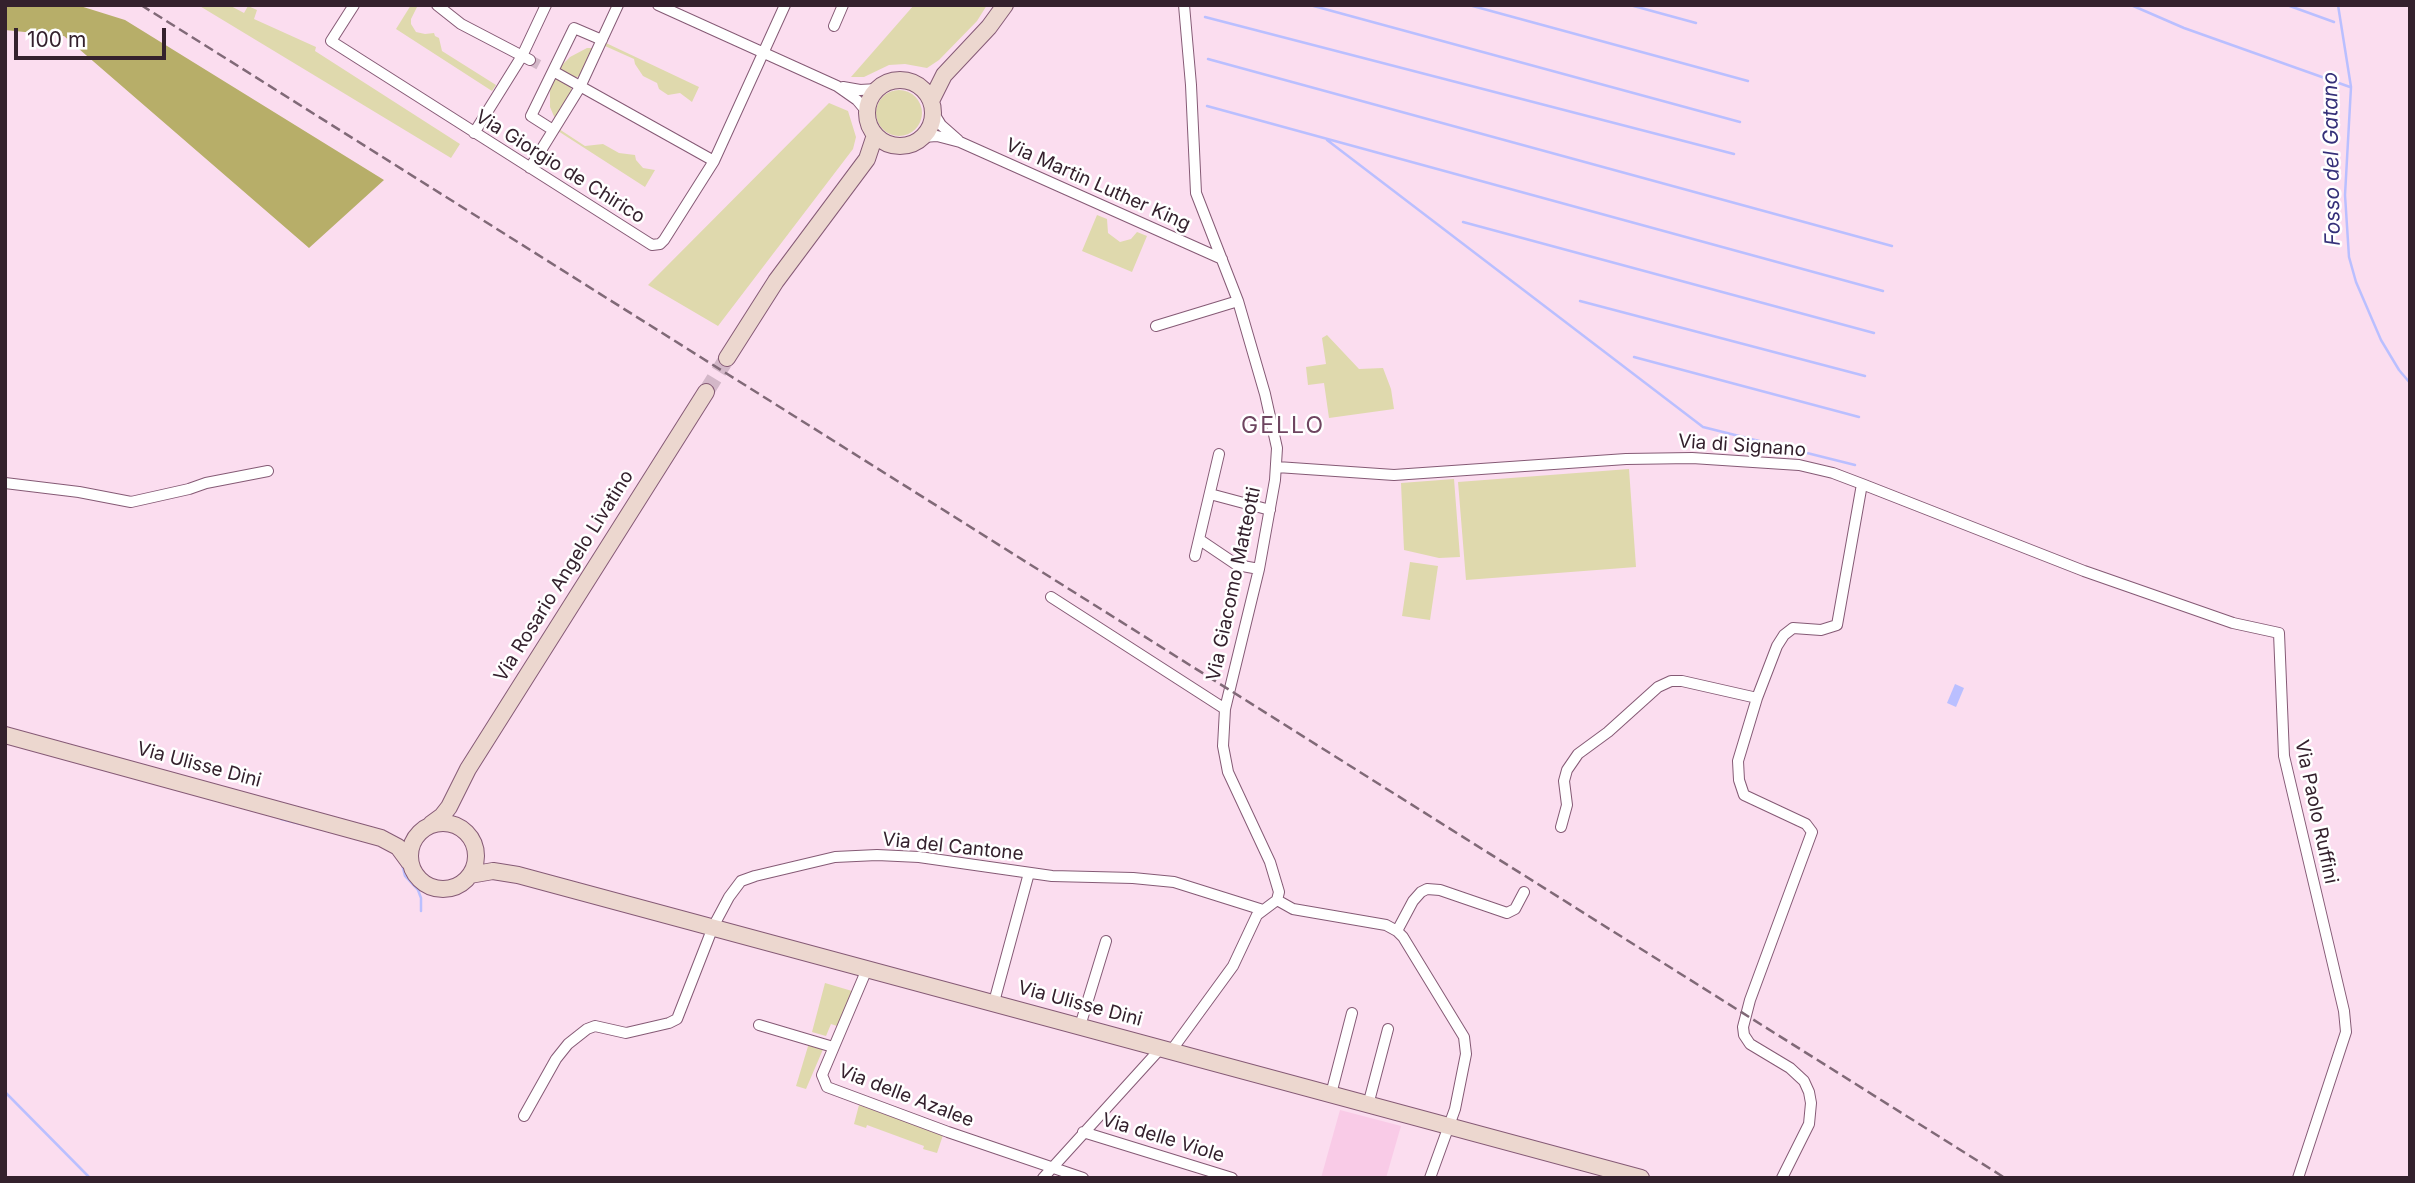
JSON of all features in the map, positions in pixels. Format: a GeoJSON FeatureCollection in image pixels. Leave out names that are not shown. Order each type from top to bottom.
{"type":"FeatureCollection","features":[{"type":"Feature","properties":{"kind":"street","name":"Via Giorgio de Chirico"},"geometry":{"type":"LineString","coordinates":[[354,5],[331,41],[648,244],[657,245],[664,240],[714,161],[785,5]]}},
{"type":"Feature","properties":{"kind":"street"},"geometry":{"type":"LineString","coordinates":[[437,5],[461,24],[526,58]]}},
{"type":"Feature","properties":{"kind":"street"},"geometry":{"type":"LineString","coordinates":[[474,133],[526,58],[546,5]]}},
{"type":"Feature","properties":{"kind":"street"},"geometry":{"type":"LineString","coordinates":[[530,168],[580,87],[618,5]]}},
{"type":"Feature","properties":{"kind":"street"},"geometry":{"type":"LineString","coordinates":[[834,26],[843,5]]}},
{"type":"Feature","properties":{"kind":"street"},"geometry":{"type":"LineString","coordinates":[[923,137],[931,126],[932,107],[944,75],[989,27],[1005,5]]}},
{"type":"Feature","properties":{"kind":"street","name":"Via Giacomo Matteotti"},"geometry":{"type":"LineString","coordinates":[[1184,5],[1196,193],[1238,301],[1271,419],[1276,448],[1277,467],[1259,569],[1225,709],[1224,754],[1228,772],[1270,862],[1278,885],[1278,900]]}},
{"type":"Feature","properties":{"kind":"street"},"geometry":{"type":"LineString","coordinates":[[662,6],[836,86],[857,100],[867,111]]}},
{"type":"Feature","properties":{"kind":"street"},"geometry":{"type":"LineString","coordinates":[[553,130],[531,116],[574,28],[602,40]]}},
{"type":"Feature","properties":{"kind":"street"},"geometry":{"type":"LineString","coordinates":[[553,71],[714,161]]}},
{"type":"Feature","properties":{"kind":"street"},"geometry":{"type":"LineString","coordinates":[[891,145],[875,135],[867,120],[871,95],[885,83],[895,80],[915,83],[944,75]]}},
{"type":"Feature","properties":{"kind":"street"},"geometry":{"type":"LineString","coordinates":[[915,83],[922,88],[941,124],[960,142]]}},
{"type":"Feature","properties":{"kind":"street"},"geometry":{"type":"LineString","coordinates":[[836,86],[860,90],[877,89]]}},
{"type":"Feature","properties":{"kind":"street"},"geometry":{"type":"LineString","coordinates":[[727,358],[776,281],[867,159],[875,135]]}},
{"type":"Feature","properties":{"kind":"street"},"geometry":{"type":"LineString","coordinates":[[867,159],[891,145],[908,145],[923,137],[937,136],[960,142]]}},
{"type":"Feature","properties":{"kind":"street","name":"Via Martin Luther King"},"geometry":{"type":"LineString","coordinates":[[960,142],[1222,259]]}},
{"type":"Feature","properties":{"kind":"street"},"geometry":{"type":"LineString","coordinates":[[1156,326],[1238,301]]}},
{"type":"Feature","properties":{"kind":"street","name":"Via Rosario Angelo Livatino"},"geometry":{"type":"LineString","coordinates":[[431,824],[442,816],[514,695],[706,392]]}},
{"type":"Feature","properties":{"kind":"street"},"geometry":{"type":"LineString","coordinates":[[1195,556],[1219,454]]}},
{"type":"Feature","properties":{"kind":"street","name":"Via di Signano"},"geometry":{"type":"LineString","coordinates":[[1277,467],[1394,475],[1598,460],[1692,458],[1800,465],[1862,484]]}},
{"type":"Feature","properties":{"kind":"street"},"geometry":{"type":"LineString","coordinates":[[5,483],[79,492],[131,502],[268,471]]}},
{"type":"Feature","properties":{"kind":"street"},"geometry":{"type":"LineString","coordinates":[[1782,1178],[1809,1124],[1809,1092],[1804,1082],[1790,1068],[1750,1044],[1744,1035],[1743,1027],[1750,1000],[1812,832],[1807,824],[1745,795],[1740,788],[1738,761],[1757,698],[1777,646],[1788,630],[1821,630],[1837,625],[1862,484]]}},
{"type":"Feature","properties":{"kind":"street","name":"Via Paolo Ruffini"},"geometry":{"type":"LineString","coordinates":[[1862,484],[2084,571],[2233,623],[2279,634],[2284,756],[2344,1011],[2346,1032],[2298,1178]]}},
{"type":"Feature","properties":{"kind":"street"},"geometry":{"type":"LineString","coordinates":[[1210,494],[1270,510]]}},
{"type":"Feature","properties":{"kind":"street"},"geometry":{"type":"LineString","coordinates":[[1200,540],[1237,565],[1259,569]]}},
{"type":"Feature","properties":{"kind":"street"},"geometry":{"type":"LineString","coordinates":[[1051,597],[1225,709]]}},
{"type":"Feature","properties":{"kind":"street"},"geometry":{"type":"LineString","coordinates":[[1560,827],[1567,805],[1564,780],[1578,754],[1608,732],[1658,687],[1671,681],[1682,681],[1757,698]]}},
{"type":"Feature","properties":{"kind":"street","name":"Via Ulisse Dini"},"geometry":{"type":"LineString","coordinates":[[5,735],[381,838]]}},
{"type":"Feature","properties":{"kind":"street"},"geometry":{"type":"LineString","coordinates":[[416,835],[409,852],[414,874],[420,881],[439,889],[450,889],[460,885],[470,875],[474,869],[476,853],[458,809],[460,785]]}},
{"type":"Feature","properties":{"kind":"street"},"geometry":{"type":"LineString","coordinates":[[381,838],[400,840],[416,835],[431,824],[449,822],[466,832]]}},
{"type":"Feature","properties":{"kind":"street"},"geometry":{"type":"LineString","coordinates":[[381,838],[398,847],[410,862]]}},
{"type":"Feature","properties":{"kind":"street"},"geometry":{"type":"LineString","coordinates":[[476,853],[491,866],[509,873]]}},
{"type":"Feature","properties":{"kind":"street","name":"Via del Cantone"},"geometry":{"type":"LineString","coordinates":[[524,1116],[556,1059],[568,1044],[587,1029],[595,1026],[626,1033],[677,1019],[713,927],[734,888],[741,881],[835,857],[919,857],[1028,873],[1174,882],[1263,909]]}},
{"type":"Feature","properties":{"kind":"street"},"geometry":{"type":"LineString","coordinates":[[470,875],[493,871],[509,873]]}},
{"type":"Feature","properties":{"kind":"street","name":"Via Ulisse Dini"},"geometry":{"type":"LineString","coordinates":[[509,873],[1641,1178]]}},
{"type":"Feature","properties":{"kind":"street"},"geometry":{"type":"LineString","coordinates":[[994,1002],[1028,873]]}},
{"type":"Feature","properties":{"kind":"street"},"geometry":{"type":"LineString","coordinates":[[1397,931],[1418,895],[1427,889],[1440,890],[1507,913],[1515,909],[1524,892]]}},
{"type":"Feature","properties":{"kind":"street"},"geometry":{"type":"LineString","coordinates":[[1043,1178],[1083,1132],[1166,1050],[1233,966],[1253,922],[1263,909],[1278,900],[1293,909],[1386,925],[1397,931],[1464,1037],[1466,1054],[1455,1109],[1430,1178]]}},
{"type":"Feature","properties":{"kind":"street"},"geometry":{"type":"LineString","coordinates":[[1080,1026],[1106,941]]}},
{"type":"Feature","properties":{"kind":"street","name":"Via delle Azalee"},"geometry":{"type":"LineString","coordinates":[[867,969],[822,1075],[827,1087],[1083,1178]]}},
{"type":"Feature","properties":{"kind":"street"},"geometry":{"type":"LineString","coordinates":[[1331,1094],[1352,1013]]}},
{"type":"Feature","properties":{"kind":"street"},"geometry":{"type":"LineString","coordinates":[[759,1025],[833,1047]]}},
{"type":"Feature","properties":{"kind":"street"},"geometry":{"type":"LineString","coordinates":[[1368,1104],[1388,1029]]}},
{"type":"Feature","properties":{"kind":"street","name":"Via delle Viole"},"geometry":{"type":"LineString","coordinates":[[1083,1132],[1232,1178]]}},
{"type":"Feature","properties":{"kind":"shaded area"},"geometry":{"type":"Polygon","coordinates":[[[5,5],[77,5],[125,20],[384,180],[309,248],[64,36],[5,30],[5,5]]]}},
{"type":"Feature","properties":{"kind":"shaded area"},"geometry":{"type":"Polygon","coordinates":[[[198,5],[229,5],[244,13],[248,6],[257,10],[254,19],[316,47],[315,51],[460,144],[451,158],[198,5]]]}},
{"type":"Feature","properties":{"kind":"shaded area"},"geometry":{"type":"Polygon","coordinates":[[[411,5],[418,5],[411,19],[416,32],[434,33],[439,38],[442,51],[496,85],[492,91],[396,29],[411,5]]]}},
{"type":"Feature","properties":{"kind":"shaded area"},"geometry":{"type":"Polygon","coordinates":[[[914,5],[987,5],[977,21],[939,60],[927,68],[905,64],[889,65],[864,77],[851,77],[914,5]]]}},
{"type":"Feature","properties":{"kind":"shaded area"},"geometry":{"type":"Polygon","coordinates":[[[606,43],[699,87],[692,102],[680,93],[668,95],[659,89],[657,83],[643,76],[634,59],[605,46],[606,43]]]}},
{"type":"Feature","properties":{"kind":"shaded area"},"geometry":{"type":"Polygon","coordinates":[[[587,48],[596,48],[581,75],[575,78],[558,69],[570,57],[587,48]]]}},
{"type":"Feature","properties":{"kind":"shaded area"},"geometry":{"type":"Polygon","coordinates":[[[553,77],[571,83],[571,93],[556,121],[550,107],[553,77]]]}},
{"type":"Feature","properties":{"kind":"shaded area"},"geometry":{"type":"Polygon","coordinates":[[[899,90],[915,97],[922,113],[915,129],[899,136],[883,129],[876,113],[883,97],[899,90]]]}},
{"type":"Feature","properties":{"kind":"shaded area"},"geometry":{"type":"Polygon","coordinates":[[[829,103],[848,111],[856,137],[853,149],[718,326],[648,285],[829,103]]]}},
{"type":"Feature","properties":{"kind":"shaded area"},"geometry":{"type":"Polygon","coordinates":[[[559,129],[585,146],[603,144],[619,153],[635,155],[643,168],[655,170],[645,187],[558,131],[559,129]]]}},
{"type":"Feature","properties":{"kind":"shaded area"},"geometry":{"type":"Polygon","coordinates":[[[1097,215],[1107,219],[1108,233],[1120,242],[1131,239],[1137,232],[1147,236],[1132,272],[1082,251],[1097,215]]]}},
{"type":"Feature","properties":{"kind":"shaded area"},"geometry":{"type":"Polygon","coordinates":[[[1327,335],[1359,369],[1383,368],[1391,389],[1394,409],[1329,418],[1324,383],[1308,385],[1306,367],[1326,364],[1322,338],[1327,335]]]}},
{"type":"Feature","properties":{"kind":"shaded area"},"geometry":{"type":"Polygon","coordinates":[[[1629,469],[1636,567],[1466,580],[1458,482],[1629,469]]]}},
{"type":"Feature","properties":{"kind":"shaded area"},"geometry":{"type":"Polygon","coordinates":[[[1454,479],[1460,557],[1439,558],[1404,550],[1401,483],[1454,479]]]}},
{"type":"Feature","properties":{"kind":"shaded area"},"geometry":{"type":"Polygon","coordinates":[[[1410,562],[1438,566],[1430,620],[1402,616],[1410,562]]]}},
{"type":"Feature","properties":{"kind":"shaded area"},"geometry":{"type":"Polygon","coordinates":[[[825,983],[852,991],[837,1026],[831,1024],[826,1036],[812,1032],[825,983]]]}},
{"type":"Feature","properties":{"kind":"shaded area"},"geometry":{"type":"Polygon","coordinates":[[[809,1043],[824,1047],[806,1089],[796,1086],[809,1043]]]}},
{"type":"Feature","properties":{"kind":"shaded area"},"geometry":{"type":"Polygon","coordinates":[[[859,1105],[943,1135],[937,1153],[867,1125],[866,1128],[854,1124],[859,1105]]]}},
{"type":"Feature","properties":{"kind":"shaded area"},"geometry":{"type":"Polygon","coordinates":[[[1340,1110],[1401,1126],[1386,1178],[1321,1178],[1340,1110]]]}},
{"type":"Feature","properties":{"kind":"water"},"geometry":{"type":"Polygon","coordinates":[[[1955,684],[1964,688],[1956,707],[1947,703],[1955,684]]]}},
{"type":"Feature","properties":{"kind":"waterway"},"geometry":{"type":"LineString","coordinates":[[1310,5],[1740,122]]}},
{"type":"Feature","properties":{"kind":"waterway"},"geometry":{"type":"LineString","coordinates":[[1469,5],[1748,81]]}},
{"type":"Feature","properties":{"kind":"waterway"},"geometry":{"type":"LineString","coordinates":[[1630,5],[1696,23]]}},
{"type":"Feature","properties":{"kind":"waterway"},"geometry":{"type":"LineString","coordinates":[[2131,5],[2184,28],[2350,87]]}},
{"type":"Feature","properties":{"kind":"waterway"},"geometry":{"type":"LineString","coordinates":[[2287,5],[2334,22]]}},
{"type":"Feature","properties":{"kind":"waterway","name":"Fosso del Gatano"},"geometry":{"type":"LineString","coordinates":[[2338,5],[2351,87],[2345,195],[2349,257],[2356,282],[2381,340],[2410,383]]}},
{"type":"Feature","properties":{"kind":"waterway"},"geometry":{"type":"LineString","coordinates":[[1205,17],[1734,154]]}},
{"type":"Feature","properties":{"kind":"waterway"},"geometry":{"type":"LineString","coordinates":[[1208,59],[1892,246]]}},
{"type":"Feature","properties":{"kind":"waterway"},"geometry":{"type":"LineString","coordinates":[[1207,106],[1883,291]]}},
{"type":"Feature","properties":{"kind":"waterway"},"geometry":{"type":"LineString","coordinates":[[1327,140],[1703,427],[1855,465]]}},
{"type":"Feature","properties":{"kind":"waterway"},"geometry":{"type":"LineString","coordinates":[[1463,222],[1874,333]]}},
{"type":"Feature","properties":{"kind":"waterway"},"geometry":{"type":"LineString","coordinates":[[1580,301],[1865,376]]}},
{"type":"Feature","properties":{"kind":"waterway"},"geometry":{"type":"LineString","coordinates":[[1634,357],[1859,417]]}},
{"type":"Feature","properties":{"kind":"waterway"},"geometry":{"type":"LineString","coordinates":[[281,819],[309,826]]}},
{"type":"Feature","properties":{"kind":"waterway"},"geometry":{"type":"LineString","coordinates":[[402,864],[405,876],[418,890],[421,911]]}},
{"type":"Feature","properties":{"kind":"waterway"},"geometry":{"type":"LineString","coordinates":[[5,1092],[90,1178]]}},
{"type":"Feature","properties":{"kind":"tunnel"},"geometry":{"type":"LineString","coordinates":[[530,60],[543,67]]}},
{"type":"Feature","properties":{"kind":"tunnel"},"geometry":{"type":"LineString","coordinates":[[706,392],[727,358]]}},
{"type":"Feature","properties":{"kind":"railway"},"geometry":{"type":"LineString","coordinates":[[141,5],[2005,1178]]}},
{"type":"Feature","properties":{"kind":"district","name":"GELLO"},"geometry":{"type":"Point","coordinates":[1283,426]}}]}
